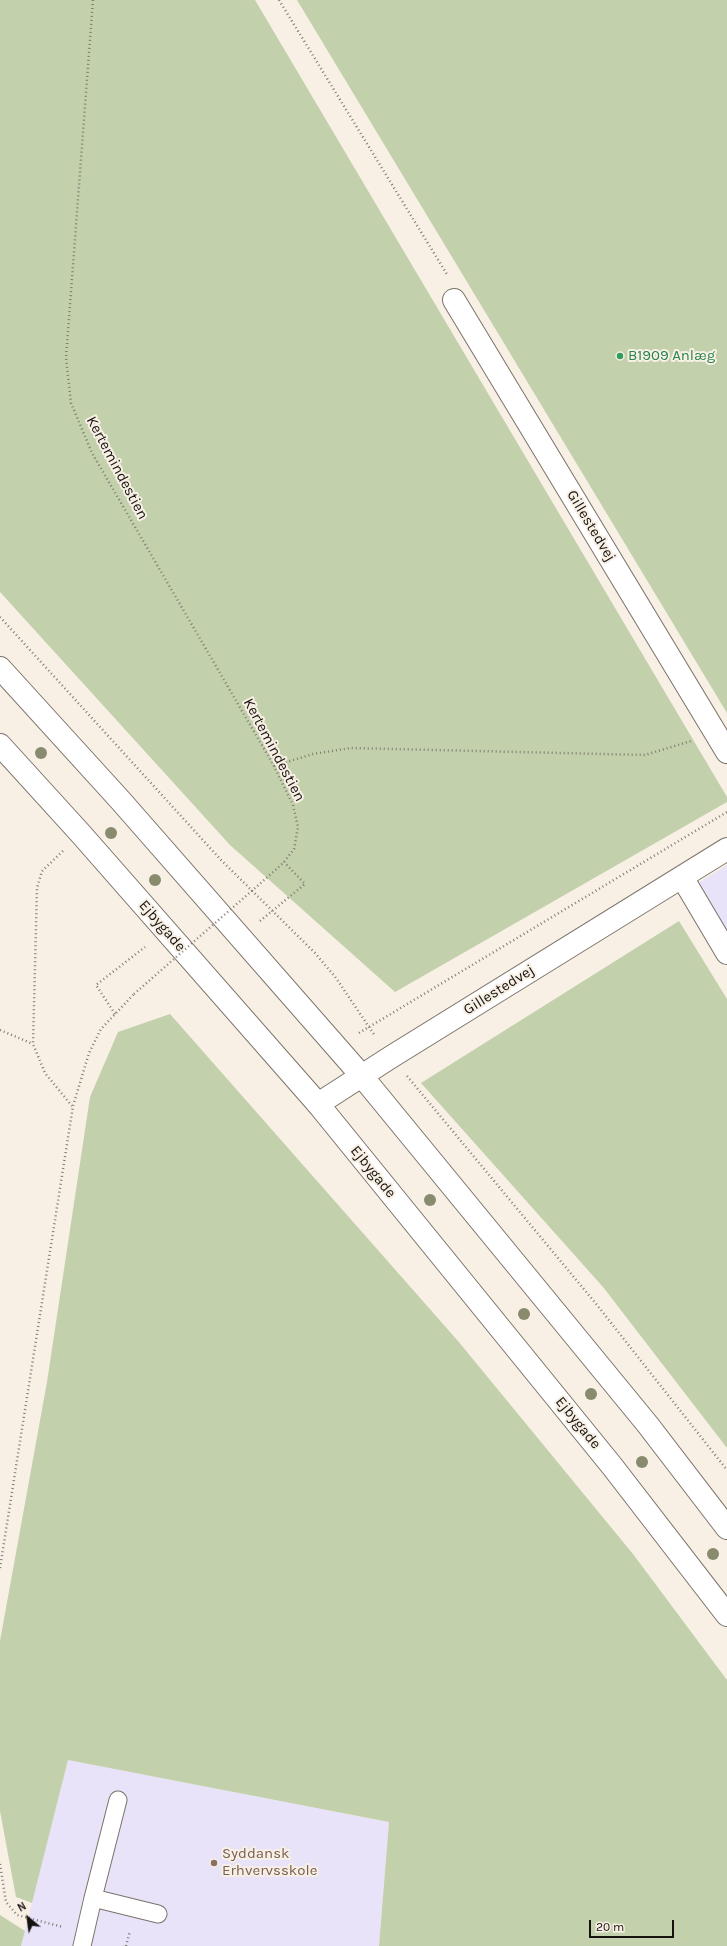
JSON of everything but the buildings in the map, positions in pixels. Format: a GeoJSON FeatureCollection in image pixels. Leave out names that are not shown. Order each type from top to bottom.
{"type":"FeatureCollection","features":[{"type":"Feature","properties":{"kind":"main road","name":"Gillestedvej"},"geometry":{"type":"LineString","coordinates":[[454,300],[722,743]]}},
{"type":"Feature","properties":{"kind":"main road"},"geometry":{"type":"LineString","coordinates":[[0,668],[121,801],[361,1075],[648,1425],[727,1528]]}},
{"type":"Feature","properties":{"kind":"main road","name":"Ejbygade"},"geometry":{"type":"LineString","coordinates":[[0,745],[81,834],[318,1104],[607,1459],[727,1614]]}},
{"type":"Feature","properties":{"kind":"main road","name":"Gillestedvej"},"geometry":{"type":"LineString","coordinates":[[318,1104],[361,1075],[727,849]]}},
{"type":"Feature","properties":{"kind":"main road"},"geometry":{"type":"LineString","coordinates":[[682,877],[727,953]]}},
{"type":"Feature","properties":{"kind":"lane"},"geometry":{"type":"LineString","coordinates":[[84,1939],[118,1800]]}},
{"type":"Feature","properties":{"kind":"lane"},"geometry":{"type":"LineString","coordinates":[[94,1898],[158,1914]]}},
{"type":"Feature","properties":{"kind":"path","name":"Kertemindestien"},"geometry":{"type":"LineString","coordinates":[[0,1568],[73,1106],[89,1053],[101,1029],[134,994],[284,862],[294,849],[298,827],[293,805],[274,766],[92,453],[71,402],[66,358],[93,0]]}},
{"type":"Feature","properties":{"kind":"path"},"geometry":{"type":"LineString","coordinates":[[279,0],[448,277]]}},
{"type":"Feature","properties":{"kind":"path"},"geometry":{"type":"LineString","coordinates":[[274,766],[313,754],[351,748],[645,755],[722,743]]}},
{"type":"Feature","properties":{"kind":"path"},"geometry":{"type":"LineString","coordinates":[[336,1047],[727,812]]}},
{"type":"Feature","properties":{"kind":"path"},"geometry":{"type":"LineString","coordinates":[[73,1106],[45,1073],[33,1044],[37,888],[42,871],[81,834]]}},
{"type":"Feature","properties":{"kind":"path"},"geometry":{"type":"LineString","coordinates":[[272,912],[305,884],[284,862]]}},
{"type":"Feature","properties":{"kind":"path"},"geometry":{"type":"LineString","coordinates":[[115,1014],[96,986],[129,958]]}},
{"type":"Feature","properties":{"kind":"path"},"geometry":{"type":"LineString","coordinates":[[0,1030],[33,1044]]}},
{"type":"Feature","properties":{"kind":"path"},"geometry":{"type":"LineString","coordinates":[[0,1864],[6,1902],[17,1915],[84,1939]]}},
{"type":"Feature","properties":{"kind":"shaded area"},"geometry":{"type":"Polygon","coordinates":[[[727,865],[727,933],[697,884],[727,865]]]}},
{"type":"Feature","properties":{"kind":"shaded area","name":"Syddansk Erhvervsskole"},"geometry":{"type":"Polygon","coordinates":[[[68,1760],[389,1822],[379,1946],[21,1946],[68,1760]]]}},
{"type":"Feature","properties":{"kind":"green space"},"geometry":{"type":"Polygon","coordinates":[[[0,0],[255,0],[727,797],[727,802],[395,992],[230,845],[0,592],[0,0]]]}},
{"type":"Feature","properties":{"kind":"green space","name":"B1909 Anlæg"},"geometry":{"type":"Polygon","coordinates":[[[297,0],[727,0],[727,713],[297,0]]]}},
{"type":"Feature","properties":{"kind":"green space"},"geometry":{"type":"Polygon","coordinates":[[[679,921],[727,999],[727,1448],[603,1287],[421,1083],[679,921]]]}},
{"type":"Feature","properties":{"kind":"green space"},"geometry":{"type":"Polygon","coordinates":[[[170,1014],[458,1341],[633,1554],[727,1680],[727,1946],[379,1946],[389,1822],[68,1760],[32,1903],[16,1897],[0,1811],[0,1641],[47,1382],[90,1097],[118,1032],[170,1014]]]}},
{"type":"Feature","properties":{"kind":"green space"},"geometry":{"type":"Polygon","coordinates":[[[0,1915],[25,1931],[21,1946],[0,1946],[0,1915]]]}},
{"type":"Feature","properties":{"kind":"place","name":"B1909 Anlæg"},"geometry":{"type":"Point","coordinates":[620,356]}},
{"type":"Feature","properties":{"kind":"place","name":"Syddansk Erhvervsskole"},"geometry":{"type":"Point","coordinates":[214,1863]}}]}
